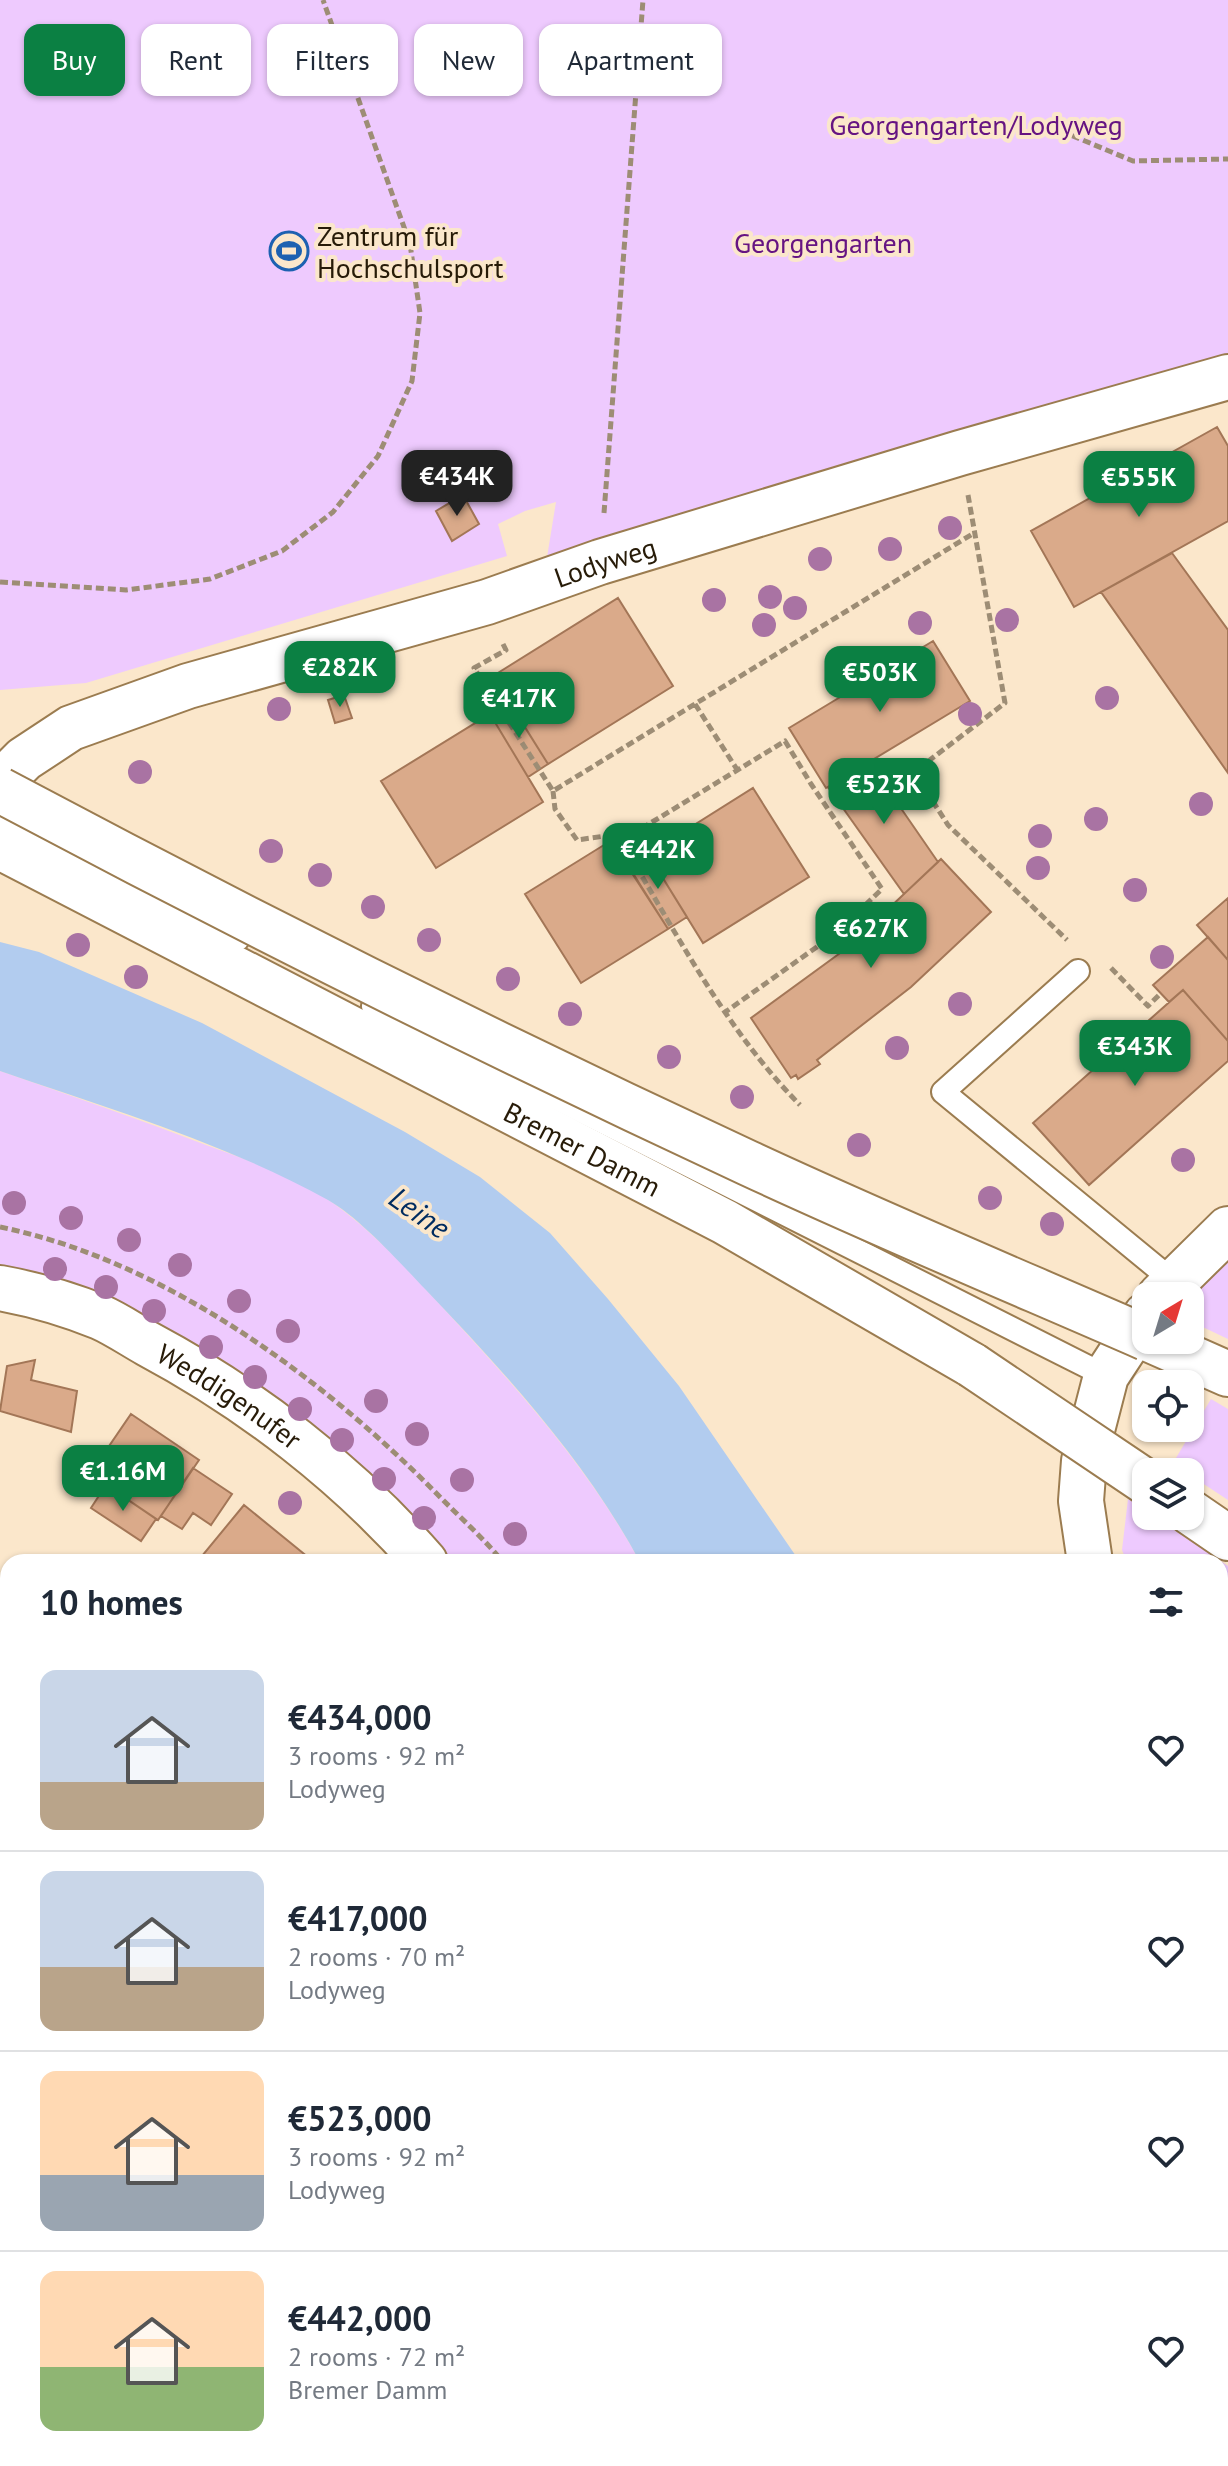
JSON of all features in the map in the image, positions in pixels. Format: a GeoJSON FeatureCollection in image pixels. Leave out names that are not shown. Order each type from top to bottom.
{"type":"FeatureCollection","features":[{"type":"Feature","properties":{"kind":"main road","name":"Lodyweg"},"geometry":{"type":"LineString","coordinates":[[0,783],[24,759],[71,728],[188,686],[487,602],[600,562],[960,453],[1228,377]]}},
{"type":"Feature","properties":{"kind":"main road","name":"Bremer Damm"},"geometry":{"type":"LineString","coordinates":[[0,790],[505,1048],[751,1165],[1132,1332]]}},
{"type":"Feature","properties":{"kind":"main road","name":"Bremer Damm"},"geometry":{"type":"LineString","coordinates":[[0,847],[725,1222],[972,1365],[1132,1473]]}},
{"type":"Feature","properties":{"kind":"main road"},"geometry":{"type":"LineString","coordinates":[[1173,1282],[1228,1229]]}},
{"type":"Feature","properties":{"kind":"main road","name":"Weddigenufer"},"geometry":{"type":"LineString","coordinates":[[0,1288],[26,1293],[100,1318],[195,1369],[281,1430],[353,1489],[413,1554]]}},
{"type":"Feature","properties":{"kind":"main road"},"geometry":{"type":"LineString","coordinates":[[1089,1554],[1081,1501],[1084,1461],[1106,1376],[1132,1336]]}},
{"type":"Feature","properties":{"kind":"main road","name":"Bremer Damm"},"geometry":{"type":"LineString","coordinates":[[1183,1354],[1227,1373]]}},
{"type":"Feature","properties":{"kind":"main road"},"geometry":{"type":"LineString","coordinates":[[1204,1522],[1228,1538]]}},
{"type":"Feature","properties":{"kind":"lane"},"geometry":{"type":"LineString","coordinates":[[0,819],[255,947]]}},
{"type":"Feature","properties":{"kind":"lane"},"geometry":{"type":"LineString","coordinates":[[1078,971],[943,1092],[1158,1282]]}},
{"type":"Feature","properties":{"kind":"lane"},"geometry":{"type":"LineString","coordinates":[[355,997],[1106,1376]]}},
{"type":"Feature","properties":{"kind":"path"},"geometry":{"type":"LineString","coordinates":[[0,582],[126,590],[210,579],[282,551],[333,512],[378,456],[412,381],[420,313],[410,244],[323,0]]}},
{"type":"Feature","properties":{"kind":"path"},"geometry":{"type":"LineString","coordinates":[[600,562],[643,0]]}},
{"type":"Feature","properties":{"kind":"path"},"geometry":{"type":"LineString","coordinates":[[1061,131],[1133,161],[1228,159]]}},
{"type":"Feature","properties":{"kind":"path"},"geometry":{"type":"LineString","coordinates":[[960,453],[1005,703],[914,772],[948,825],[1067,940]]}},
{"type":"Feature","properties":{"kind":"path"},"geometry":{"type":"LineString","coordinates":[[553,791],[974,533]]}},
{"type":"Feature","properties":{"kind":"path"},"geometry":{"type":"LineString","coordinates":[[487,602],[506,650],[474,668],[553,791],[555,809],[577,840],[612,835],[621,841],[724,1013],[780,1085],[800,1105]]}},
{"type":"Feature","properties":{"kind":"path"},"geometry":{"type":"LineString","coordinates":[[695,704],[738,771]]}},
{"type":"Feature","properties":{"kind":"path"},"geometry":{"type":"LineString","coordinates":[[621,841],[785,741],[882,889],[835,934],[724,1013]]}},
{"type":"Feature","properties":{"kind":"path"},"geometry":{"type":"LineString","coordinates":[[1148,1006],[1159,995]]}},
{"type":"Feature","properties":{"kind":"green space"},"geometry":{"type":"Polygon","coordinates":[[[0,0],[1228,0],[1228,371],[543,582],[556,502],[525,511],[498,524],[507,556],[86,683],[0,690],[0,0]]]}},
{"type":"Feature","properties":{"kind":"green space"},"geometry":{"type":"Polygon","coordinates":[[[0,1071],[272,1170],[333,1203],[412,1274],[531,1406],[600,1497],[635,1554],[416,1554],[281,1430],[0,1288],[0,1071]]]}},
{"type":"Feature","properties":{"kind":"green space"},"geometry":{"type":"Polygon","coordinates":[[[1228,1229],[1228,1339],[1204,1328],[1204,1282],[1198,1282],[1228,1229]]]}},
{"type":"Feature","properties":{"kind":"green space"},"geometry":{"type":"Polygon","coordinates":[[[1211,1399],[1228,1409],[1228,1500],[1204,1484],[1204,1458],[1176,1458],[1185,1442],[1204,1442],[1204,1411],[1211,1399]]]}},
{"type":"Feature","properties":{"kind":"green space"},"geometry":{"type":"Polygon","coordinates":[[[1128,1499],[1132,1502],[1132,1530],[1174,1530],[1210,1554],[1124,1554],[1128,1499]]]}},
{"type":"Feature","properties":{"kind":"water","name":"Leine"},"geometry":{"type":"Polygon","coordinates":[[[0,942],[39,952],[202,1023],[405,1132],[480,1177],[550,1233],[608,1299],[679,1386],[794,1554],[635,1554],[595,1488],[514,1386],[392,1254],[340,1208],[289,1180],[208,1144],[0,1071],[0,942]]]}},
{"type":"Feature","properties":{"kind":"building"},"geometry":{"type":"Polygon","coordinates":[[[1217,427],[1228,446],[1228,521],[1074,607],[1031,531],[1217,427]]]}},
{"type":"Feature","properties":{"kind":"building"},"geometry":{"type":"Polygon","coordinates":[[[463,495],[479,524],[452,541],[436,511],[463,495]]]}},
{"type":"Feature","properties":{"kind":"building"},"geometry":{"type":"Polygon","coordinates":[[[1172,553],[1228,630],[1228,773],[1101,592],[1172,553]]]}},
{"type":"Feature","properties":{"kind":"building"},"geometry":{"type":"Polygon","coordinates":[[[618,598],[673,686],[548,764],[493,676],[618,598]]]}},
{"type":"Feature","properties":{"kind":"building"},"geometry":{"type":"Polygon","coordinates":[[[933,641],[970,701],[826,788],[789,728],[933,641]]]}},
{"type":"Feature","properties":{"kind":"building"},"geometry":{"type":"Polygon","coordinates":[[[344,695],[352,718],[335,723],[328,700],[344,695]]]}},
{"type":"Feature","properties":{"kind":"building"},"geometry":{"type":"Polygon","coordinates":[[[509,702],[548,764],[528,777],[490,714],[509,702]]]}},
{"type":"Feature","properties":{"kind":"building"},"geometry":{"type":"Polygon","coordinates":[[[490,714],[543,802],[436,868],[381,781],[490,714]]]}},
{"type":"Feature","properties":{"kind":"building"},"geometry":{"type":"Polygon","coordinates":[[[869,762],[938,862],[904,894],[828,787],[869,762]]]}},
{"type":"Feature","properties":{"kind":"building"},"geometry":{"type":"Polygon","coordinates":[[[753,788],[809,877],[703,943],[648,854],[753,788]]]}},
{"type":"Feature","properties":{"kind":"building"},"geometry":{"type":"Polygon","coordinates":[[[612,840],[668,929],[581,983],[525,894],[612,840]]]}},
{"type":"Feature","properties":{"kind":"building"},"geometry":{"type":"Polygon","coordinates":[[[648,854],[687,917],[668,929],[628,867],[648,854]]]}},
{"type":"Feature","properties":{"kind":"building"},"geometry":{"type":"Polygon","coordinates":[[[941,859],[991,912],[911,987],[817,1060],[820,1064],[798,1079],[796,1075],[791,1078],[751,1018],[847,948],[941,859]]]}},
{"type":"Feature","properties":{"kind":"building"},"geometry":{"type":"Polygon","coordinates":[[[1228,898],[1228,960],[1197,925],[1228,898]]]}},
{"type":"Feature","properties":{"kind":"building"},"geometry":{"type":"Polygon","coordinates":[[[1208,937],[1228,960],[1228,1041],[1183,990],[1169,1002],[1153,985],[1208,937]]]}},
{"type":"Feature","properties":{"kind":"building"},"geometry":{"type":"Polygon","coordinates":[[[1183,990],[1228,1041],[1228,1061],[1089,1185],[1033,1123],[1183,990]]]}},
{"type":"Feature","properties":{"kind":"building"},"geometry":{"type":"Polygon","coordinates":[[[35,1360],[31,1380],[77,1391],[71,1432],[0,1411],[7,1366],[35,1360]]]}},
{"type":"Feature","properties":{"kind":"building"},"geometry":{"type":"Polygon","coordinates":[[[131,1414],[199,1460],[158,1520],[90,1474],[131,1414]]]}},
{"type":"Feature","properties":{"kind":"building"},"geometry":{"type":"Polygon","coordinates":[[[193,1468],[232,1494],[211,1525],[193,1513],[182,1529],[161,1516],[193,1468]]]}},
{"type":"Feature","properties":{"kind":"building"},"geometry":{"type":"Polygon","coordinates":[[[106,1485],[156,1519],[141,1541],[91,1508],[106,1485]]]}},
{"type":"Feature","properties":{"kind":"building"},"geometry":{"type":"Polygon","coordinates":[[[244,1505],[304,1554],[204,1554],[244,1505]]]}},
{"type":"Feature","properties":{"kind":"place","name":"Zentrum für Hochschulsport"},"geometry":{"type":"Point","coordinates":[289,251]}},
{"type":"Feature","properties":{"kind":"park label","name":"Georgengarten/Lodyweg"},"geometry":{"type":"Point","coordinates":[976,124]}},
{"type":"Feature","properties":{"kind":"park label","name":"Georgengarten"},"geometry":{"type":"Point","coordinates":[823,242]}}]}
